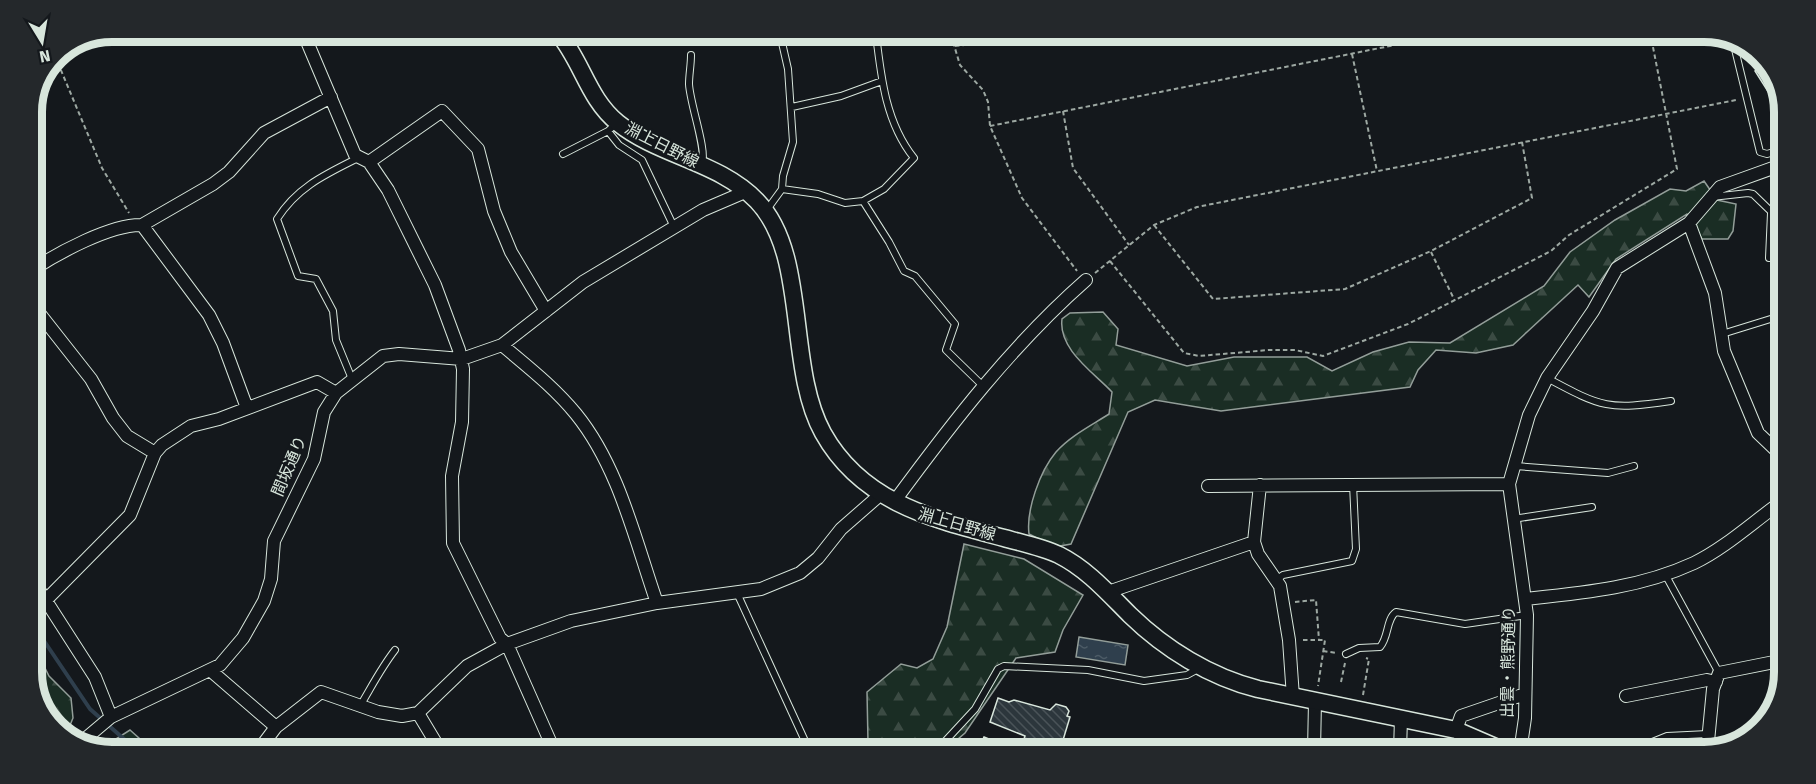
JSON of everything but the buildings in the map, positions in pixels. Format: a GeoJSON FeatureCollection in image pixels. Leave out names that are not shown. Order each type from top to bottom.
{"type":"FeatureCollection","features":[{"type":"Feature","properties":{"kind":"main road","name":"淵上日野線"},"geometry":{"type":"LineString","coordinates":[[565,42],[613,127],[701,166],[745,192],[765,212],[778,237],[787,264],[804,380],[815,417],[823,433],[846,464],[887,498],[924,516],[1059,555],[1108,592],[1155,637],[1201,667],[1244,686],[1293,697],[1317,694],[1401,718],[1456,730],[1484,742]]}},
{"type":"Feature","properties":{"kind":"street"},"geometry":{"type":"LineString","coordinates":[[307,42],[355,155],[364,160],[388,190],[435,285],[462,359],[462,422],[452,476],[453,543],[500,638],[507,644],[550,742]]}},
{"type":"Feature","properties":{"kind":"street"},"geometry":{"type":"LineString","coordinates":[[42,264],[77,245],[131,224],[142,225],[213,184],[229,172],[264,133],[331,96]]}},
{"type":"Feature","properties":{"kind":"street"},"geometry":{"type":"LineString","coordinates":[[364,160],[442,111],[478,149],[494,211],[511,252],[546,311]]}},
{"type":"Feature","properties":{"kind":"street"},"geometry":{"type":"LineString","coordinates":[[1525,599],[1509,484],[1529,415],[1547,378],[1593,310],[1617,268],[1689,223],[1708,198],[1720,187],[1774,168]]}},
{"type":"Feature","properties":{"kind":"street","name":"間坂通り"},"geometry":{"type":"LineString","coordinates":[[87,738],[111,717],[210,670],[226,659],[243,638],[264,601],[272,579],[274,541],[314,459],[324,412],[336,393],[352,379],[383,356],[399,354],[462,359],[502,345],[584,282],[703,210],[745,192]]}},
{"type":"Feature","properties":{"kind":"street"},"geometry":{"type":"LineString","coordinates":[[1689,223],[1713,286],[1724,351],[1758,433],[1774,448]]}},
{"type":"Feature","properties":{"kind":"street"},"geometry":{"type":"LineString","coordinates":[[142,225],[209,315],[223,343],[247,408]]}},
{"type":"Feature","properties":{"kind":"street"},"geometry":{"type":"LineString","coordinates":[[265,742],[276,727],[321,692],[394,716],[418,713],[467,666],[507,644],[571,621],[657,603],[761,589],[800,573],[818,558],[841,529],[887,498],[1054,307],[1086,280]]}},
{"type":"Feature","properties":{"kind":"street"},"geometry":{"type":"LineString","coordinates":[[42,317],[91,379],[127,436],[155,453]]}},
{"type":"Feature","properties":{"kind":"street"},"geometry":{"type":"LineString","coordinates":[[502,345],[542,378],[590,433],[619,494],[657,603]]}},
{"type":"Feature","properties":{"kind":"street"},"geometry":{"type":"LineString","coordinates":[[45,600],[130,515],[155,453],[170,439],[191,426],[317,382],[336,393]]}},
{"type":"Feature","properties":{"kind":"street"},"geometry":{"type":"LineString","coordinates":[[1208,486],[1509,484]]}},
{"type":"Feature","properties":{"kind":"street"},"geometry":{"type":"LineString","coordinates":[[1260,485],[1254,542],[1258,554],[1280,586],[1289,640],[1293,697]]}},
{"type":"Feature","properties":{"kind":"street","name":"出雲・熊野通り"},"geometry":{"type":"LineString","coordinates":[[1521,742],[1525,694],[1527,615],[1525,599],[1611,590],[1665,574],[1705,557],[1774,507]]}},
{"type":"Feature","properties":{"kind":"street"},"geometry":{"type":"LineString","coordinates":[[1108,592],[1254,542]]}},
{"type":"Feature","properties":{"kind":"street"},"geometry":{"type":"LineString","coordinates":[[42,595],[95,677],[111,717]]}},
{"type":"Feature","properties":{"kind":"street"},"geometry":{"type":"LineString","coordinates":[[1626,696],[1707,680],[1774,662]]}},
{"type":"Feature","properties":{"kind":"street"},"geometry":{"type":"LineString","coordinates":[[210,670],[276,727]]}},
{"type":"Feature","properties":{"kind":"street"},"geometry":{"type":"LineString","coordinates":[[1708,742],[1717,677]]}},
{"type":"Feature","properties":{"kind":"street"},"geometry":{"type":"LineString","coordinates":[[1314,742],[1317,694]]}},
{"type":"Feature","properties":{"kind":"street"},"geometry":{"type":"LineString","coordinates":[[1456,730],[1461,716],[1525,694]]}},
{"type":"Feature","properties":{"kind":"street"},"geometry":{"type":"LineString","coordinates":[[418,713],[435,742]]}},
{"type":"Feature","properties":{"kind":"street"},"geometry":{"type":"LineString","coordinates":[[1401,718],[1401,742]]}},
{"type":"Feature","properties":{"kind":"lane"},"geometry":{"type":"LineString","coordinates":[[765,212],[782,189],[783,176],[793,142],[792,107],[781,42]]}},
{"type":"Feature","properties":{"kind":"lane"},"geometry":{"type":"LineString","coordinates":[[782,189],[818,194],[845,203],[863,201],[884,189],[914,158],[898,139],[882,81],[877,42]]}},
{"type":"Feature","properties":{"kind":"lane"},"geometry":{"type":"LineString","coordinates":[[1734,49],[1760,152],[1767,154],[1774,152]]}},
{"type":"Feature","properties":{"kind":"lane"},"geometry":{"type":"LineString","coordinates":[[691,56],[690,92],[694,118],[705,155],[701,166]]}},
{"type":"Feature","properties":{"kind":"lane"},"geometry":{"type":"LineString","coordinates":[[792,107],[841,96],[882,81]]}},
{"type":"Feature","properties":{"kind":"lane"},"geometry":{"type":"LineString","coordinates":[[563,154],[613,127],[619,145],[642,160],[674,227]]}},
{"type":"Feature","properties":{"kind":"lane"},"geometry":{"type":"LineString","coordinates":[[352,379],[336,339],[333,311],[316,279],[298,276],[277,219],[288,202],[315,179],[364,160]]}},
{"type":"Feature","properties":{"kind":"lane"},"geometry":{"type":"LineString","coordinates":[[1708,198],[1753,194],[1774,216]]}},
{"type":"Feature","properties":{"kind":"lane"},"geometry":{"type":"LineString","coordinates":[[863,201],[890,242],[904,271],[915,276],[954,324],[946,350],[983,386]]}},
{"type":"Feature","properties":{"kind":"lane"},"geometry":{"type":"LineString","coordinates":[[1769,258],[1771,213]]}},
{"type":"Feature","properties":{"kind":"lane"},"geometry":{"type":"LineString","coordinates":[[1721,334],[1774,318]]}},
{"type":"Feature","properties":{"kind":"lane"},"geometry":{"type":"LineString","coordinates":[[1547,378],[1593,403],[1614,407],[1671,401]]}},
{"type":"Feature","properties":{"kind":"lane"},"geometry":{"type":"LineString","coordinates":[[1515,466],[1608,473],[1634,466]]}},
{"type":"Feature","properties":{"kind":"lane"},"geometry":{"type":"LineString","coordinates":[[1275,580],[1283,575],[1352,561],[1356,549],[1353,484]]}},
{"type":"Feature","properties":{"kind":"lane"},"geometry":{"type":"LineString","coordinates":[[1513,519],[1592,507]]}},
{"type":"Feature","properties":{"kind":"lane"},"geometry":{"type":"LineString","coordinates":[[1665,574],[1717,677]]}},
{"type":"Feature","properties":{"kind":"lane"},"geometry":{"type":"LineString","coordinates":[[737,593],[805,741]]}},
{"type":"Feature","properties":{"kind":"lane"},"geometry":{"type":"LineString","coordinates":[[1346,654],[1359,648],[1380,647],[1385,642],[1390,617],[1396,612],[1465,624],[1527,615]]}},
{"type":"Feature","properties":{"kind":"lane"},"geometry":{"type":"LineString","coordinates":[[360,706],[377,672],[395,650]]}},
{"type":"Feature","properties":{"kind":"lane"},"geometry":{"type":"LineString","coordinates":[[945,742],[975,710],[999,669],[1004,666],[1088,670],[1144,681],[1187,675],[1201,667]]}},
{"type":"Feature","properties":{"kind":"lane"},"geometry":{"type":"LineString","coordinates":[[1651,742],[1667,736],[1708,734]]}},
{"type":"Feature","properties":{"kind":"path"},"geometry":{"type":"LineString","coordinates":[[954,42],[960,65],[983,90],[988,102],[990,126],[1022,198],[1068,261],[1086,280],[1154,225],[1197,207],[1666,112],[1745,99]]}},
{"type":"Feature","properties":{"kind":"path"},"geometry":{"type":"LineString","coordinates":[[955,46],[994,42]]}},
{"type":"Feature","properties":{"kind":"path"},"geometry":{"type":"LineString","coordinates":[[990,126],[1411,42]]}},
{"type":"Feature","properties":{"kind":"path"},"geometry":{"type":"LineString","coordinates":[[1110,261],[1184,353],[1199,356],[1295,350],[1323,356],[1408,324],[1551,251],[1569,235],[1677,168],[1652,42]]}},
{"type":"Feature","properties":{"kind":"path"},"geometry":{"type":"LineString","coordinates":[[1352,54],[1377,172]]}},
{"type":"Feature","properties":{"kind":"path"},"geometry":{"type":"LineString","coordinates":[[62,72],[102,168],[130,215],[142,225]]}},
{"type":"Feature","properties":{"kind":"path"},"geometry":{"type":"LineString","coordinates":[[1063,111],[1073,168],[1129,245]]}},
{"type":"Feature","properties":{"kind":"path"},"geometry":{"type":"LineString","coordinates":[[1154,225],[1213,299],[1345,289],[1431,251],[1532,198],[1522,142]]}},
{"type":"Feature","properties":{"kind":"path"},"geometry":{"type":"LineString","coordinates":[[1431,251],[1455,301]]}},
{"type":"Feature","properties":{"kind":"path"},"geometry":{"type":"LineString","coordinates":[[1290,603],[1316,600],[1319,640]]}},
{"type":"Feature","properties":{"kind":"path"},"geometry":{"type":"LineString","coordinates":[[1298,640],[1325,640],[1317,694]]}},
{"type":"Feature","properties":{"kind":"path"},"geometry":{"type":"LineString","coordinates":[[1323,651],[1346,654],[1341,682]]}},
{"type":"Feature","properties":{"kind":"path"},"geometry":{"type":"LineString","coordinates":[[1363,694],[1369,659]]}},
{"type":"Feature","properties":{"kind":"green space"},"geometry":{"type":"Polygon","coordinates":[[[1704,181],[1717,200],[1736,204],[1733,231],[1728,239],[1702,239],[1687,214],[1616,259],[1589,297],[1578,285],[1513,345],[1476,353],[1436,350],[1418,370],[1410,387],[1221,411],[1155,400],[1128,412],[1071,544],[1055,547],[1029,534],[1035,491],[1050,460],[1068,441],[1109,414],[1112,392],[1078,359],[1065,340],[1062,319],[1070,313],[1103,312],[1118,329],[1116,345],[1187,366],[1234,357],[1307,357],[1332,371],[1373,352],[1409,342],[1450,343],[1544,286],[1570,252],[1615,220],[1670,189],[1686,191],[1704,181]]]}},
{"type":"Feature","properties":{"kind":"green space"},"geometry":{"type":"Polygon","coordinates":[[[964,544],[1024,559],[1083,595],[1063,630],[1055,652],[1016,658],[965,733],[954,742],[868,742],[867,692],[901,664],[917,668],[933,659],[947,627],[964,544]]]}},
{"type":"Feature","properties":{"kind":"green space"},"geometry":{"type":"Polygon","coordinates":[[[42,662],[49,676],[71,698],[73,718],[69,728],[49,703],[43,686],[42,662]]]}},
{"type":"Feature","properties":{"kind":"green space"},"geometry":{"type":"Polygon","coordinates":[[[130,730],[143,742],[112,742],[130,730]]]}},
{"type":"Feature","properties":{"kind":"water"},"geometry":{"type":"Polygon","coordinates":[[[1079,637],[1128,645],[1125,665],[1076,657],[1079,637]]]}},
{"type":"Feature","properties":{"kind":"waterway"},"geometry":{"type":"LineString","coordinates":[[42,638],[90,709],[127,742]]}},
{"type":"Feature","properties":{"kind":"waterway"},"geometry":{"type":"LineString","coordinates":[[661,742],[665,740],[666,742]]}}]}
